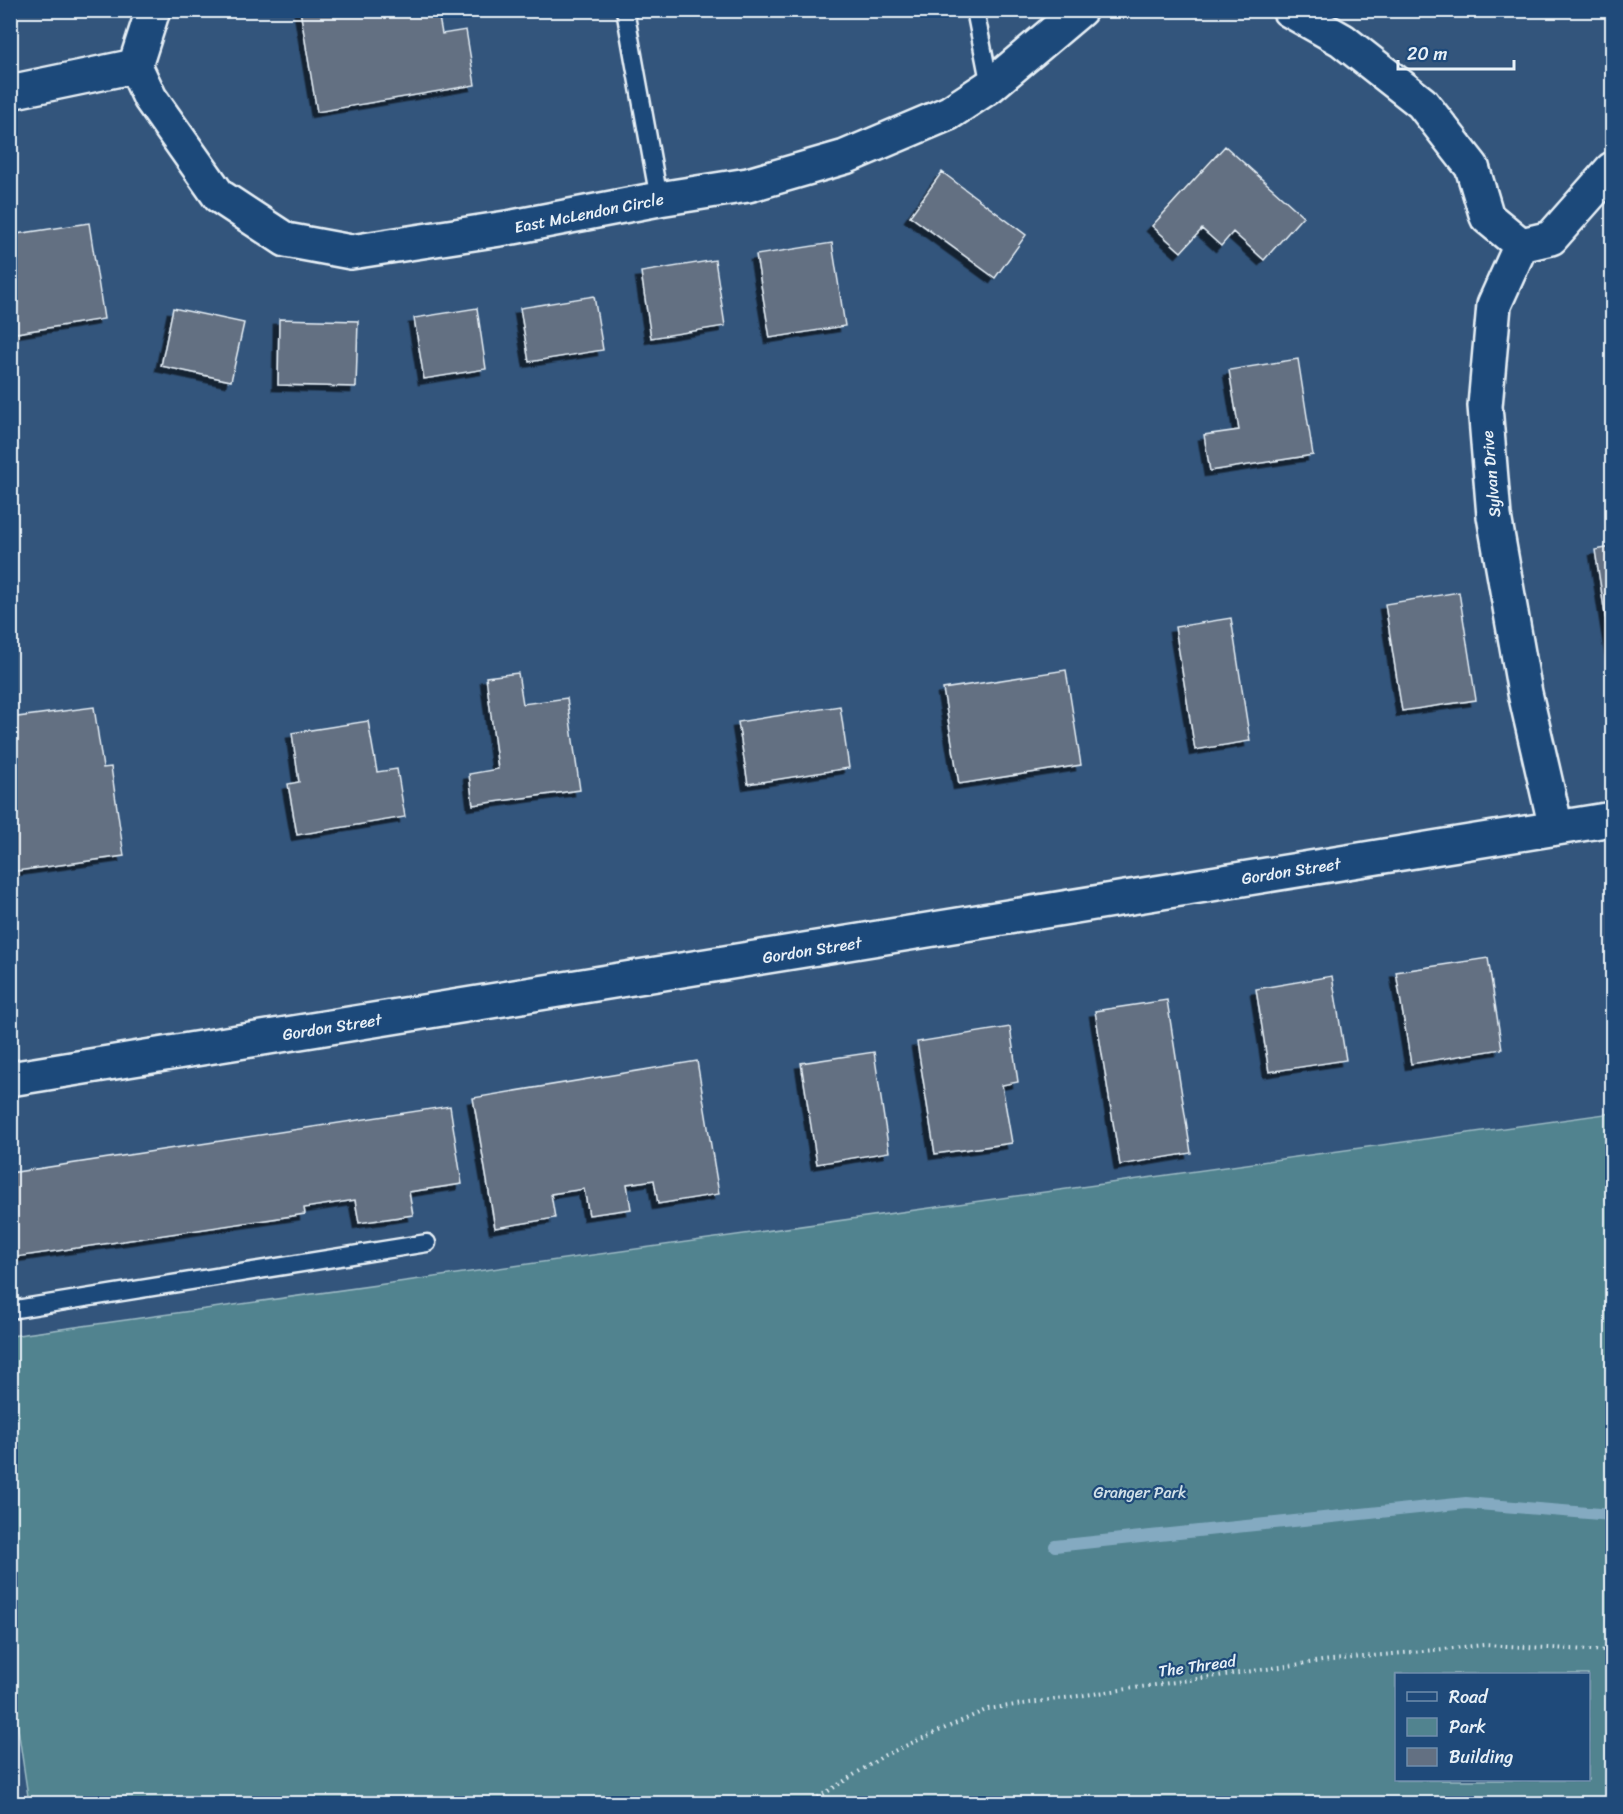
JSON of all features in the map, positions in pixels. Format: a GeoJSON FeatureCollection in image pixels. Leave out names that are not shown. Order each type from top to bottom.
{"type":"FeatureCollection","features":[{"type":"Feature","properties":{"kind":"street"},"geometry":{"type":"LineString","coordinates":[[10,92],[135,66],[153,10]]}},
{"type":"Feature","properties":{"kind":"street","name":"East McLendon Circle"},"geometry":{"type":"LineString","coordinates":[[135,66],[150,98],[219,196],[286,240],[351,252],[513,227],[659,199],[748,186],[845,157],[949,112],[990,86],[1080,10]]}},
{"type":"Feature","properties":{"kind":"street"},"geometry":{"type":"LineString","coordinates":[[1289,10],[1342,40],[1422,103],[1472,167],[1487,217],[1521,245],[1551,238],[1612,169]]}},
{"type":"Feature","properties":{"kind":"street","name":"Sylvan Drive"},"geometry":{"type":"LineString","coordinates":[[1521,245],[1494,304],[1485,406],[1494,516],[1525,693],[1556,828]]}},
{"type":"Feature","properties":{"kind":"street","name":"Gordon Street"},"geometry":{"type":"LineString","coordinates":[[10,1079],[1612,819]]}},
{"type":"Feature","properties":{"kind":"lane"},"geometry":{"type":"LineString","coordinates":[[625,10],[659,199]]}},
{"type":"Feature","properties":{"kind":"lane"},"geometry":{"type":"LineString","coordinates":[[975,10],[990,86]]}},
{"type":"Feature","properties":{"kind":"lane"},"geometry":{"type":"LineString","coordinates":[[10,1310],[427,1243]]}},
{"type":"Feature","properties":{"kind":"path","name":"The Thread"},"geometry":{"type":"LineString","coordinates":[[808,1803],[885,1755],[988,1709],[1322,1660],[1472,1646],[1612,1651]]}},
{"type":"Feature","properties":{"kind":"green space","name":"Granger Park"},"geometry":{"type":"Polygon","coordinates":[[[1612,1113],[1612,1803],[29,1803],[11,1681],[11,1336],[1612,1113]]]}},
{"type":"Feature","properties":{"kind":"building"},"geometry":{"type":"Polygon","coordinates":[[[300,10],[444,10],[438,12],[442,34],[466,30],[475,85],[317,112],[300,10]]]}},
{"type":"Feature","properties":{"kind":"building"},"geometry":{"type":"Polygon","coordinates":[[[1225,146],[1303,216],[1264,260],[1233,232],[1221,246],[1202,229],[1181,252],[1152,226],[1225,146]]]}},
{"type":"Feature","properties":{"kind":"building"},"geometry":{"type":"Polygon","coordinates":[[[942,172],[1026,235],[995,278],[910,216],[942,172]]]}},
{"type":"Feature","properties":{"kind":"building"},"geometry":{"type":"Polygon","coordinates":[[[89,223],[104,319],[10,334],[10,235],[89,223]]]}},
{"type":"Feature","properties":{"kind":"building"},"geometry":{"type":"Polygon","coordinates":[[[832,243],[845,326],[770,338],[756,255],[832,243]]]}},
{"type":"Feature","properties":{"kind":"building"},"geometry":{"type":"Polygon","coordinates":[[[715,260],[725,326],[651,338],[641,272],[715,260]]]}},
{"type":"Feature","properties":{"kind":"building"},"geometry":{"type":"Polygon","coordinates":[[[594,296],[603,350],[529,362],[520,308],[594,296]]]}},
{"type":"Feature","properties":{"kind":"building"},"geometry":{"type":"Polygon","coordinates":[[[173,308],[244,323],[231,381],[161,366],[173,308]]]}},
{"type":"Feature","properties":{"kind":"building"},"geometry":{"type":"Polygon","coordinates":[[[477,308],[486,369],[424,379],[414,318],[477,308]]]}},
{"type":"Feature","properties":{"kind":"building"},"geometry":{"type":"Polygon","coordinates":[[[279,319],[358,321],[356,387],[278,385],[279,319]]]}},
{"type":"Feature","properties":{"kind":"building"},"geometry":{"type":"Polygon","coordinates":[[[1298,359],[1313,455],[1210,471],[1204,435],[1239,430],[1229,370],[1298,359]]]}},
{"type":"Feature","properties":{"kind":"building"},"geometry":{"type":"Polygon","coordinates":[[[1612,547],[1612,659],[1595,550],[1612,547]]]}},
{"type":"Feature","properties":{"kind":"building"},"geometry":{"type":"Polygon","coordinates":[[[1459,592],[1476,700],[1402,711],[1385,604],[1459,592]]]}},
{"type":"Feature","properties":{"kind":"building"},"geometry":{"type":"Polygon","coordinates":[[[1231,618],[1250,741],[1195,750],[1175,627],[1231,618]]]}},
{"type":"Feature","properties":{"kind":"building"},"geometry":{"type":"Polygon","coordinates":[[[1066,670],[1081,765],[959,784],[943,689],[1066,670]]]}},
{"type":"Feature","properties":{"kind":"building"},"geometry":{"type":"Polygon","coordinates":[[[518,673],[523,704],[567,698],[580,790],[473,805],[469,774],[498,769],[486,677],[518,673]]]}},
{"type":"Feature","properties":{"kind":"building"},"geometry":{"type":"Polygon","coordinates":[[[840,706],[849,768],[748,784],[738,722],[840,706]]]}},
{"type":"Feature","properties":{"kind":"building"},"geometry":{"type":"Polygon","coordinates":[[[94,707],[103,768],[111,767],[124,856],[10,872],[10,800],[12,800],[10,718],[94,707]]]}},
{"type":"Feature","properties":{"kind":"building"},"geometry":{"type":"Polygon","coordinates":[[[368,721],[377,772],[397,769],[405,817],[297,835],[288,784],[299,782],[292,733],[368,721]]]}},
{"type":"Feature","properties":{"kind":"building"},"geometry":{"type":"Polygon","coordinates":[[[1488,958],[1502,1049],[1411,1064],[1396,972],[1488,958]]]}},
{"type":"Feature","properties":{"kind":"building"},"geometry":{"type":"Polygon","coordinates":[[[1332,976],[1346,1060],[1269,1072],[1256,989],[1332,976]]]}},
{"type":"Feature","properties":{"kind":"building"},"geometry":{"type":"Polygon","coordinates":[[[1167,1000],[1191,1153],[1120,1165],[1095,1011],[1167,1000]]]}},
{"type":"Feature","properties":{"kind":"building"},"geometry":{"type":"Polygon","coordinates":[[[1010,1027],[1018,1082],[1002,1085],[1012,1143],[935,1154],[917,1042],[1010,1027]]]}},
{"type":"Feature","properties":{"kind":"building"},"geometry":{"type":"Polygon","coordinates":[[[874,1052],[889,1152],[817,1164],[801,1063],[874,1052]]]}},
{"type":"Feature","properties":{"kind":"building"},"geometry":{"type":"Polygon","coordinates":[[[697,1061],[719,1194],[658,1204],[654,1180],[627,1184],[631,1209],[589,1215],[584,1189],[551,1194],[555,1218],[495,1228],[473,1098],[697,1061]]]}},
{"type":"Feature","properties":{"kind":"building"},"geometry":{"type":"Polygon","coordinates":[[[450,1106],[462,1184],[409,1192],[413,1215],[359,1223],[355,1200],[304,1208],[305,1214],[10,1258],[10,1173],[450,1106]]]}},
{"type":"Feature","properties":{"kind":"waterway"},"geometry":{"type":"LineString","coordinates":[[1055,1546],[1466,1503],[1612,1515]]}}]}
